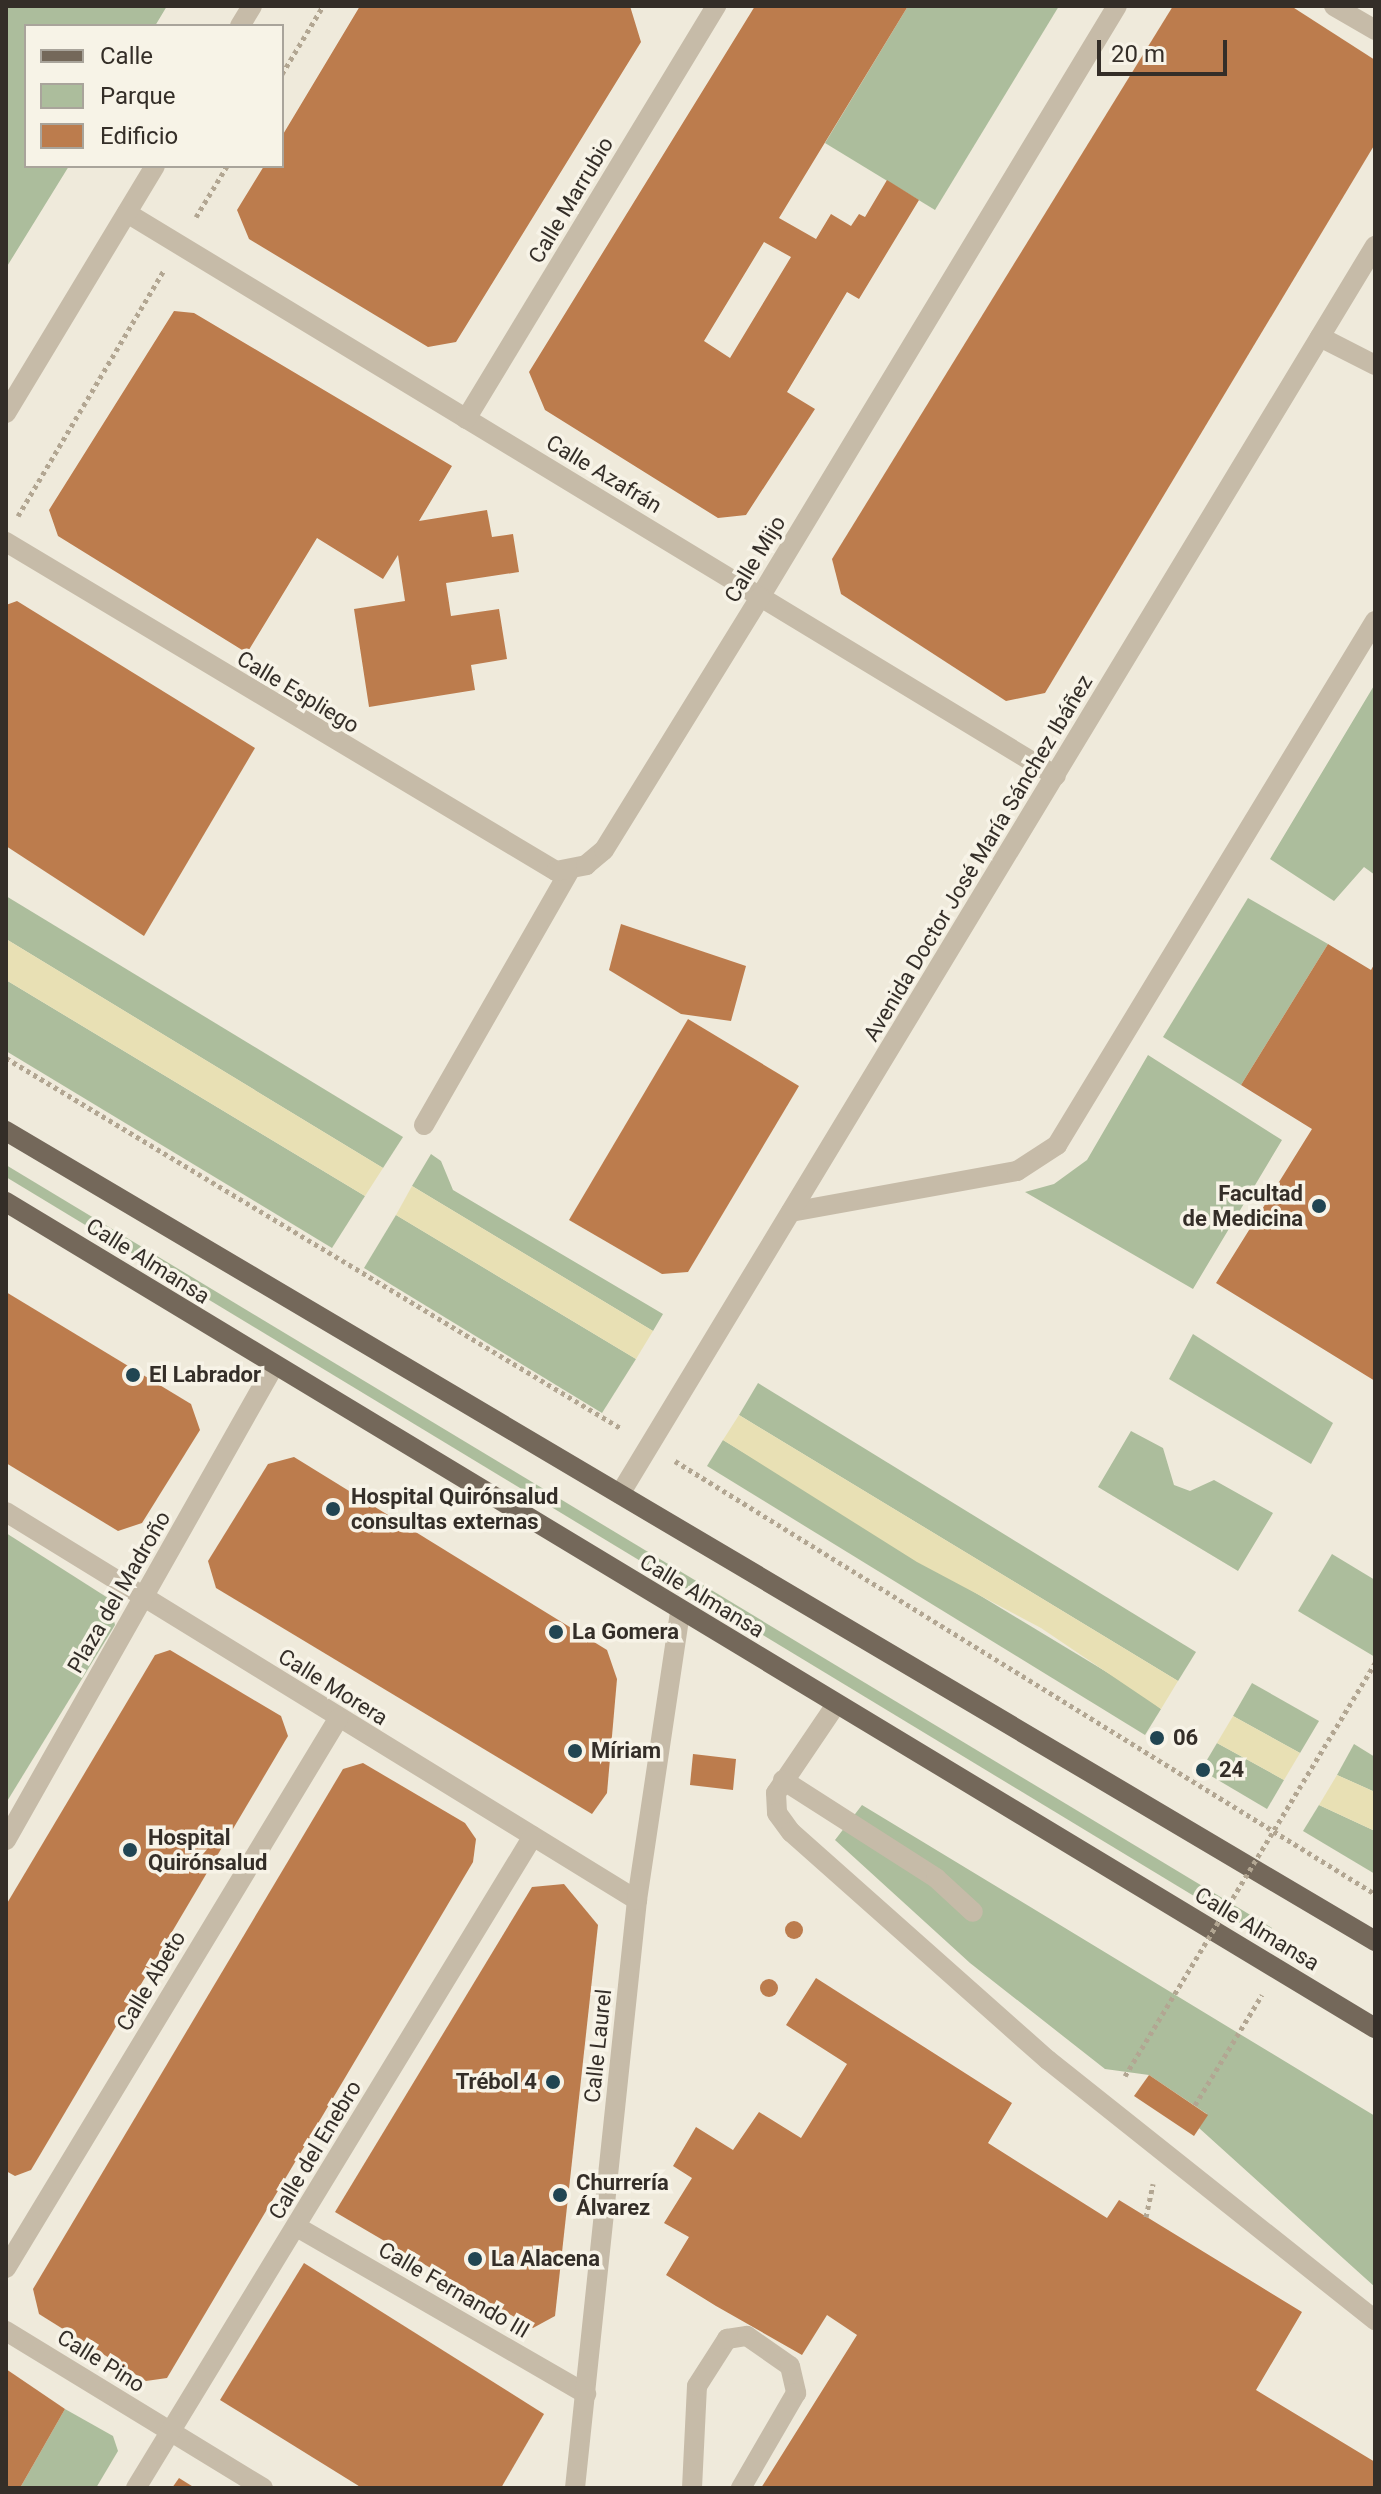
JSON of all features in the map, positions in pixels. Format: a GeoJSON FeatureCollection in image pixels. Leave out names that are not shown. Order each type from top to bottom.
{"type":"FeatureCollection","features":[{"type":"Feature","properties":{"kind":"main road","name":"Calle Almansa"},"geometry":{"type":"LineString","coordinates":[[6,1131],[1375,1941]]}},
{"type":"Feature","properties":{"kind":"main road","name":"Calle Almansa"},"geometry":{"type":"LineString","coordinates":[[6,1202],[835,1706],[1375,2028]]}},
{"type":"Feature","properties":{"kind":"street"},"geometry":{"type":"LineString","coordinates":[[241,24],[252,6]]}},
{"type":"Feature","properties":{"kind":"street","name":"Calle Marrubio"},"geometry":{"type":"LineString","coordinates":[[466,419],[716,6]]}},
{"type":"Feature","properties":{"kind":"street","name":"Calle Mijo"},"geometry":{"type":"LineString","coordinates":[[424,1125],[570,870],[604,850],[1117,6]]}},
{"type":"Feature","properties":{"kind":"street"},"geometry":{"type":"LineString","coordinates":[[1334,6],[1375,30]]}},
{"type":"Feature","properties":{"kind":"street"},"geometry":{"type":"LineString","coordinates":[[6,413],[154,168]]}},
{"type":"Feature","properties":{"kind":"street","name":"Calle Azafrán"},"geometry":{"type":"LineString","coordinates":[[127,213],[1056,776]]}},
{"type":"Feature","properties":{"kind":"street","name":"Avenida Doctor José María Sánchez Ibáñez"},"geometry":{"type":"LineString","coordinates":[[620,1494],[1375,246]]}},
{"type":"Feature","properties":{"kind":"street"},"geometry":{"type":"LineString","coordinates":[[1320,337],[1375,365]]}},
{"type":"Feature","properties":{"kind":"street","name":"Calle Espliego"},"geometry":{"type":"LineString","coordinates":[[10,533],[530,862],[570,870]]}},
{"type":"Feature","properties":{"kind":"street"},"geometry":{"type":"LineString","coordinates":[[791,1212],[1017,1171],[1057,1145],[1375,621]]}},
{"type":"Feature","properties":{"kind":"street","name":"Plaza del Madroño"},"geometry":{"type":"LineString","coordinates":[[6,1840],[274,1366]]}},
{"type":"Feature","properties":{"kind":"street","name":"Calle Morera"},"geometry":{"type":"LineString","coordinates":[[6,1512],[338,1719],[637,1900]]}},
{"type":"Feature","properties":{"kind":"street","name":"Calle Laurel"},"geometry":{"type":"LineString","coordinates":[[575,2488],[637,1900],[680,1611]]}},
{"type":"Feature","properties":{"kind":"street"},"geometry":{"type":"LineString","coordinates":[[835,1706],[783,1780],[777,1813],[791,1832],[1048,2060],[1252,2233],[1375,2320]]}},
{"type":"Feature","properties":{"kind":"street","name":"Calle Abeto"},"geometry":{"type":"LineString","coordinates":[[6,2268],[338,1719]]}},
{"type":"Feature","properties":{"kind":"street"},"geometry":{"type":"LineString","coordinates":[[783,1780],[936,1878],[973,1912]]}},
{"type":"Feature","properties":{"kind":"street","name":"Calle del Enebro"},"geometry":{"type":"LineString","coordinates":[[136,2488],[533,1836]]}},
{"type":"Feature","properties":{"kind":"street","name":"Calle Fernando III"},"geometry":{"type":"LineString","coordinates":[[297,2227],[586,2394]]}},
{"type":"Feature","properties":{"kind":"street","name":"Calle Pino"},"geometry":{"type":"LineString","coordinates":[[6,2331],[263,2488]]}},
{"type":"Feature","properties":{"kind":"street"},"geometry":{"type":"LineString","coordinates":[[692,2488],[697,2386],[727,2339],[747,2336],[790,2366],[796,2393],[741,2488]]}},
{"type":"Feature","properties":{"kind":"path"},"geometry":{"type":"LineString","coordinates":[[284,71],[323,6]]}},
{"type":"Feature","properties":{"kind":"path"},"geometry":{"type":"LineString","coordinates":[[187,231],[226,168]]}},
{"type":"Feature","properties":{"kind":"path"},"geometry":{"type":"LineString","coordinates":[[10,533],[170,260]]}},
{"type":"Feature","properties":{"kind":"path"},"geometry":{"type":"LineString","coordinates":[[6,1058],[649,1445],[1375,1894]]}},
{"type":"Feature","properties":{"kind":"path"},"geometry":{"type":"LineString","coordinates":[[1125,2076],[1375,1663]]}},
{"type":"Feature","properties":{"kind":"path"},"geometry":{"type":"LineString","coordinates":[[1195,2105],[1278,1969]]}},
{"type":"Feature","properties":{"kind":"path"},"geometry":{"type":"LineString","coordinates":[[1146,2217],[1157,2167]]}},
{"type":"Feature","properties":{"kind":"green space"},"geometry":{"type":"Polygon","coordinates":[[[6,6],[167,6],[156,24],[24,24],[24,168],[68,168],[6,268],[6,6]]]}},
{"type":"Feature","properties":{"kind":"green space"},"geometry":{"type":"Polygon","coordinates":[[[908,6],[1059,6],[935,210],[825,143],[908,6]]]}},
{"type":"Feature","properties":{"kind":"green space"},"geometry":{"type":"Polygon","coordinates":[[[1375,684],[1375,875],[1364,867],[1334,901],[1270,859],[1375,684]]]}},
{"type":"Feature","properties":{"kind":"green space"},"geometry":{"type":"Polygon","coordinates":[[[6,896],[403,1137],[383,1168],[6,939],[6,896]]]}},
{"type":"Feature","properties":{"kind":"green space"},"geometry":{"type":"Polygon","coordinates":[[[1248,898],[1328,944],[1241,1085],[1163,1037],[1248,898]]]}},
{"type":"Feature","properties":{"kind":"green space"},"geometry":{"type":"Polygon","coordinates":[[[6,980],[365,1196],[332,1248],[6,1051],[6,980]]]}},
{"type":"Feature","properties":{"kind":"green space"},"geometry":{"type":"Polygon","coordinates":[[[1148,1055],[1282,1140],[1193,1289],[1025,1192],[1054,1184],[1087,1160],[1148,1055]]]}},
{"type":"Feature","properties":{"kind":"green space"},"geometry":{"type":"Polygon","coordinates":[[[431,1154],[441,1161],[453,1190],[663,1314],[653,1331],[412,1186],[431,1154]]]}},
{"type":"Feature","properties":{"kind":"green space"},"geometry":{"type":"Polygon","coordinates":[[[6,1165],[1272,1928],[1265,1939],[6,1177],[6,1165]]]}},
{"type":"Feature","properties":{"kind":"green space"},"geometry":{"type":"Polygon","coordinates":[[[396,1215],[636,1359],[602,1413],[364,1268],[396,1215]]]}},
{"type":"Feature","properties":{"kind":"green space"},"geometry":{"type":"Polygon","coordinates":[[[1193,1334],[1333,1423],[1311,1464],[1169,1379],[1193,1334]]]}},
{"type":"Feature","properties":{"kind":"green space"},"geometry":{"type":"Polygon","coordinates":[[[758,1383],[1196,1652],[1178,1681],[739,1415],[758,1383]]]}},
{"type":"Feature","properties":{"kind":"green space"},"geometry":{"type":"Polygon","coordinates":[[[1131,1431],[1163,1448],[1174,1485],[1190,1491],[1214,1480],[1273,1513],[1238,1571],[1098,1487],[1131,1431]]]}},
{"type":"Feature","properties":{"kind":"green space"},"geometry":{"type":"Polygon","coordinates":[[[723,1440],[1138,1691],[1161,1709],[1145,1735],[707,1466],[723,1440]]]}},
{"type":"Feature","properties":{"kind":"green space"},"geometry":{"type":"Polygon","coordinates":[[[6,1533],[108,1598],[115,1625],[6,1803],[6,1533]]]}},
{"type":"Feature","properties":{"kind":"green space"},"geometry":{"type":"Polygon","coordinates":[[[1332,1554],[1375,1580],[1375,1657],[1298,1611],[1332,1554]]]}},
{"type":"Feature","properties":{"kind":"green space"},"geometry":{"type":"Polygon","coordinates":[[[1252,1683],[1319,1721],[1300,1753],[1233,1716],[1252,1683]]]}},
{"type":"Feature","properties":{"kind":"green space"},"geometry":{"type":"Polygon","coordinates":[[[1217,1743],[1284,1780],[1267,1809],[1201,1770],[1217,1743]]]}},
{"type":"Feature","properties":{"kind":"green space"},"geometry":{"type":"Polygon","coordinates":[[[1354,1744],[1375,1757],[1375,1792],[1337,1775],[1354,1744]]]}},
{"type":"Feature","properties":{"kind":"green space"},"geometry":{"type":"Polygon","coordinates":[[[862,1805],[1375,2116],[1375,2287],[1199,2128],[1207,2114],[1149,2075],[1105,2069],[970,1963],[835,1840],[862,1805]]]}},
{"type":"Feature","properties":{"kind":"green space"},"geometry":{"type":"Polygon","coordinates":[[[1319,1805],[1375,1831],[1375,1874],[1303,1831],[1319,1805]]]}},
{"type":"Feature","properties":{"kind":"green space"},"geometry":{"type":"Polygon","coordinates":[[[65,2409],[113,2436],[118,2451],[96,2488],[20,2488],[65,2409]]]}},
{"type":"Feature","properties":{"kind":"sand"},"geometry":{"type":"Polygon","coordinates":[[[6,939],[383,1168],[365,1196],[6,980],[6,939]]]}},
{"type":"Feature","properties":{"kind":"sand"},"geometry":{"type":"Polygon","coordinates":[[[412,1186],[653,1331],[636,1359],[396,1215],[412,1186]]]}},
{"type":"Feature","properties":{"kind":"sand"},"geometry":{"type":"Polygon","coordinates":[[[739,1415],[1178,1681],[1161,1709],[1041,1628],[917,1562],[723,1440],[739,1415]]]}},
{"type":"Feature","properties":{"kind":"sand"},"geometry":{"type":"Polygon","coordinates":[[[1233,1716],[1300,1753],[1284,1780],[1217,1743],[1233,1716]]]}},
{"type":"Feature","properties":{"kind":"sand"},"geometry":{"type":"Polygon","coordinates":[[[1337,1775],[1375,1792],[1375,1831],[1319,1805],[1337,1775]]]}},
{"type":"Feature","properties":{"kind":"building"},"geometry":{"type":"Polygon","coordinates":[[[360,6],[630,6],[641,42],[456,342],[428,347],[249,239],[237,210],[263,168],[284,168],[284,133],[360,6]]]}},
{"type":"Feature","properties":{"kind":"building"},"geometry":{"type":"Polygon","coordinates":[[[755,6],[908,6],[779,218],[816,239],[831,214],[851,226],[859,214],[865,217],[887,180],[919,200],[859,299],[847,292],[787,392],[815,409],[746,515],[718,518],[545,410],[529,372],[755,6]],[[764,242],[704,341],[730,358],[791,257],[764,242]]]}},
{"type":"Feature","properties":{"kind":"building"},"geometry":{"type":"Polygon","coordinates":[[[1173,6],[1291,6],[1375,60],[1375,144],[1045,693],[1006,701],[841,594],[832,559],[1173,6]]]}},
{"type":"Feature","properties":{"kind":"building"},"geometry":{"type":"Polygon","coordinates":[[[174,311],[194,313],[452,466],[419,521],[487,510],[492,537],[513,534],[519,572],[446,583],[451,616],[499,609],[507,659],[471,665],[475,690],[369,707],[354,609],[405,601],[398,555],[383,579],[317,538],[247,653],[58,536],[49,510],[174,311]]]}},
{"type":"Feature","properties":{"kind":"building"},"geometry":{"type":"Polygon","coordinates":[[[17,601],[255,748],[144,936],[6,846],[6,605],[17,601]]]}},
{"type":"Feature","properties":{"kind":"building"},"geometry":{"type":"Polygon","coordinates":[[[621,924],[746,966],[731,1021],[681,1014],[609,970],[621,924]]]}},
{"type":"Feature","properties":{"kind":"building","name":"Facultad de Medicina"},"geometry":{"type":"Polygon","coordinates":[[[1328,944],[1371,970],[1375,963],[1375,1381],[1216,1283],[1312,1129],[1241,1085],[1328,944]]]}},
{"type":"Feature","properties":{"kind":"building"},"geometry":{"type":"Polygon","coordinates":[[[688,1019],[799,1086],[688,1272],[662,1274],[569,1220],[688,1019]]]}},
{"type":"Feature","properties":{"kind":"building"},"geometry":{"type":"Polygon","coordinates":[[[6,1292],[191,1404],[200,1430],[142,1523],[118,1531],[6,1463],[6,1292]]]}},
{"type":"Feature","properties":{"kind":"building"},"geometry":{"type":"Polygon","coordinates":[[[294,1457],[607,1650],[617,1679],[607,1793],[592,1814],[216,1588],[208,1561],[268,1464],[294,1457]]]}},
{"type":"Feature","properties":{"kind":"building","name":"Hospital Quirónsalud"},"geometry":{"type":"Polygon","coordinates":[[[170,1650],[281,1716],[288,1736],[31,2170],[15,2176],[6,2171],[6,1905],[155,1655],[170,1650]]]}},
{"type":"Feature","properties":{"kind":"building"},"geometry":{"type":"Polygon","coordinates":[[[693,1754],[736,1759],[733,1790],[690,1785],[693,1754]]]}},
{"type":"Feature","properties":{"kind":"building"},"geometry":{"type":"Polygon","coordinates":[[[363,1763],[465,1823],[476,1839],[473,1862],[167,2378],[146,2381],[39,2314],[33,2289],[343,1769],[363,1763]]]}},
{"type":"Feature","properties":{"kind":"building"},"geometry":{"type":"Polygon","coordinates":[[[564,1884],[598,1925],[555,2316],[533,2328],[335,2212],[532,1887],[564,1884]]]}},
{"type":"Feature","properties":{"kind":"building"},"geometry":{"type":"Polygon","coordinates":[[[794,1921],[803,1930],[794,1939],[785,1930],[794,1921]]]}},
{"type":"Feature","properties":{"kind":"building"},"geometry":{"type":"Polygon","coordinates":[[[816,1978],[1012,2103],[988,2143],[1107,2218],[1119,2200],[1302,2312],[1256,2390],[1375,2462],[1375,2488],[761,2488],[857,2335],[827,2315],[802,2355],[716,2306],[666,2275],[689,2237],[664,2223],[692,2178],[673,2166],[696,2127],[733,2150],[759,2112],[801,2138],[847,2064],[786,2025],[816,1978]]]}},
{"type":"Feature","properties":{"kind":"building"},"geometry":{"type":"Polygon","coordinates":[[[769,1979],[778,1988],[769,1997],[760,1988],[769,1979]]]}},
{"type":"Feature","properties":{"kind":"building"},"geometry":{"type":"Polygon","coordinates":[[[1149,2075],[1208,2115],[1194,2136],[1134,2096],[1149,2075]]]}},
{"type":"Feature","properties":{"kind":"building"},"geometry":{"type":"Polygon","coordinates":[[[304,2263],[544,2414],[501,2488],[362,2488],[220,2400],[304,2263]]]}},
{"type":"Feature","properties":{"kind":"building"},"geometry":{"type":"Polygon","coordinates":[[[6,2369],[65,2409],[20,2488],[6,2488],[6,2369]]]}},
{"type":"Feature","properties":{"kind":"building"},"geometry":{"type":"Polygon","coordinates":[[[179,2478],[195,2488],[172,2488],[179,2478]]]}},
{"type":"Feature","properties":{"kind":"place","name":"Facultad de Medicina"},"geometry":{"type":"Point","coordinates":[1319,1206]}},
{"type":"Feature","properties":{"kind":"place","name":"El Labrador"},"geometry":{"type":"Point","coordinates":[133,1375]}},
{"type":"Feature","properties":{"kind":"place","name":"Hospital Quirónsalud consultas externas"},"geometry":{"type":"Point","coordinates":[333,1509]}},
{"type":"Feature","properties":{"kind":"place","name":"La Gomera"},"geometry":{"type":"Point","coordinates":[556,1632]}},
{"type":"Feature","properties":{"kind":"place","name":"06"},"geometry":{"type":"Point","coordinates":[1157,1738]}},
{"type":"Feature","properties":{"kind":"place","name":"Míriam"},"geometry":{"type":"Point","coordinates":[575,1751]}},
{"type":"Feature","properties":{"kind":"place","name":"24"},"geometry":{"type":"Point","coordinates":[1203,1770]}},
{"type":"Feature","properties":{"kind":"place","name":"Hospital Quirónsalud"},"geometry":{"type":"Point","coordinates":[130,1850]}},
{"type":"Feature","properties":{"kind":"place","name":"Trébol 4"},"geometry":{"type":"Point","coordinates":[553,2082]}},
{"type":"Feature","properties":{"kind":"place","name":"Churrería Álvarez"},"geometry":{"type":"Point","coordinates":[560,2195]}},
{"type":"Feature","properties":{"kind":"place","name":"La Alacena"},"geometry":{"type":"Point","coordinates":[475,2259]}}]}
